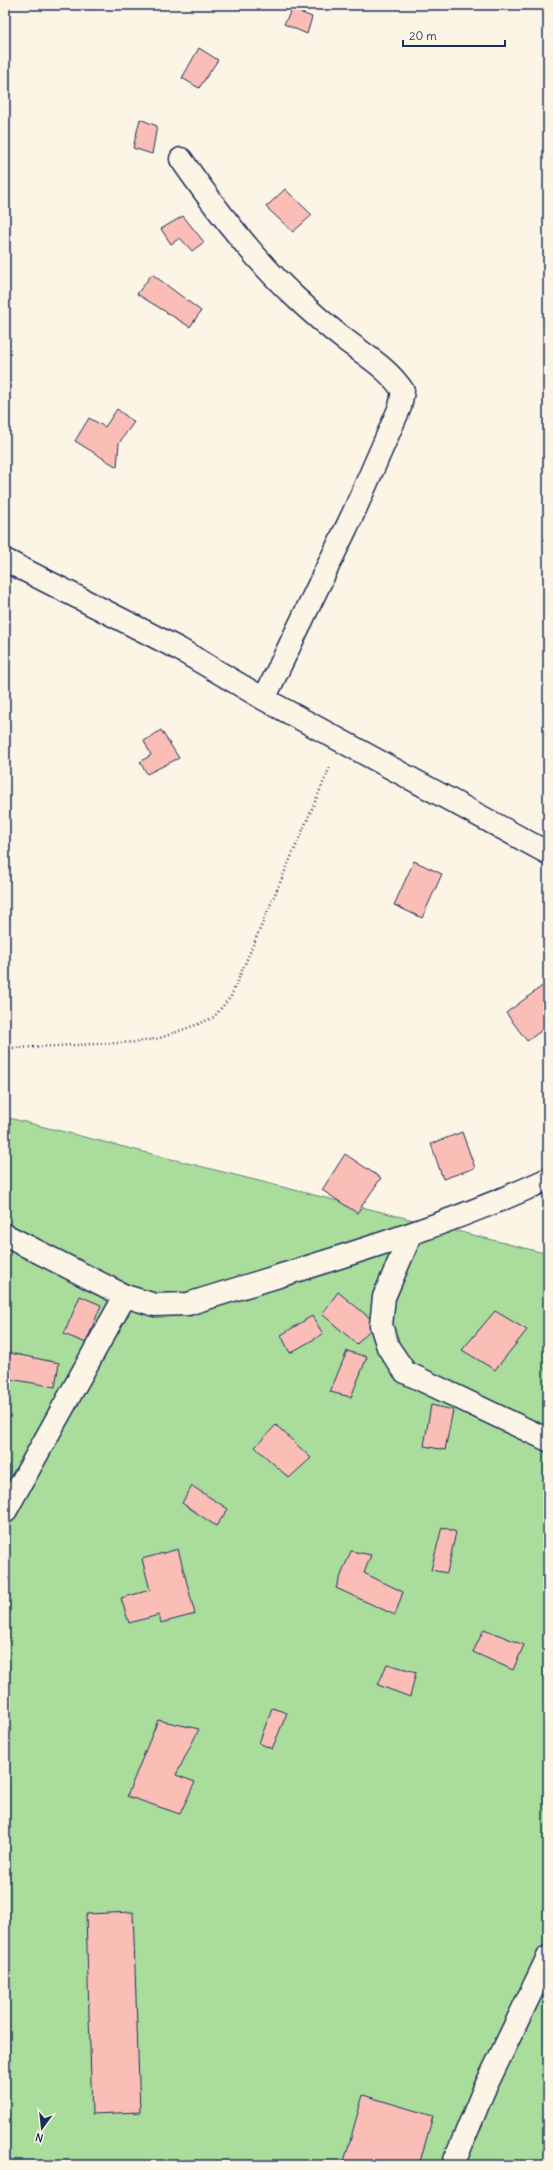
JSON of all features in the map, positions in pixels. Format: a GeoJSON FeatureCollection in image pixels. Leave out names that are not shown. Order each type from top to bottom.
{"type":"FeatureCollection","features":[{"type":"Feature","properties":{"kind":"street"},"geometry":{"type":"LineString","coordinates":[[181,160],[211,202],[258,259],[295,297],[330,328],[394,378],[402,391],[400,407],[356,507],[264,699]]}},
{"type":"Feature","properties":{"kind":"street"},"geometry":{"type":"LineString","coordinates":[[5,560],[178,649],[264,699],[548,853]]}},
{"type":"Feature","properties":{"kind":"street"},"geometry":{"type":"LineString","coordinates":[[5,1235],[125,1296],[155,1305],[188,1304],[411,1234],[498,1202],[548,1179]]}},
{"type":"Feature","properties":{"kind":"street"},"geometry":{"type":"LineString","coordinates":[[411,1234],[384,1297],[381,1325],[388,1347],[405,1372],[548,1440]]}},
{"type":"Feature","properties":{"kind":"street"},"geometry":{"type":"LineString","coordinates":[[5,1512],[125,1296]]}},
{"type":"Feature","properties":{"kind":"street"},"geometry":{"type":"LineString","coordinates":[[453,2165],[484,2092],[548,1957]]}},
{"type":"Feature","properties":{"kind":"path"},"geometry":{"type":"LineString","coordinates":[[5,1047],[15,1048],[143,1041],[160,1038],[201,1024],[214,1017],[230,996],[308,821],[341,740]]}},
{"type":"Feature","properties":{"kind":"green space"},"geometry":{"type":"Polygon","coordinates":[[[5,1117],[548,1254],[548,2165],[5,2165],[5,1117]]]}},
{"type":"Feature","properties":{"kind":"building"},"geometry":{"type":"Polygon","coordinates":[[[292,9],[312,17],[307,34],[284,24],[292,9]]]}},
{"type":"Feature","properties":{"kind":"building"},"geometry":{"type":"Polygon","coordinates":[[[199,48],[218,60],[199,88],[182,78],[199,48]]]}},
{"type":"Feature","properties":{"kind":"building"},"geometry":{"type":"Polygon","coordinates":[[[140,119],[157,126],[152,154],[133,148],[140,119]]]}},
{"type":"Feature","properties":{"kind":"building"},"geometry":{"type":"Polygon","coordinates":[[[285,189],[312,215],[293,232],[266,207],[285,189]]]}},
{"type":"Feature","properties":{"kind":"building"},"geometry":{"type":"Polygon","coordinates":[[[183,216],[204,242],[192,251],[180,238],[171,244],[161,229],[183,216]]]}},
{"type":"Feature","properties":{"kind":"building"},"geometry":{"type":"Polygon","coordinates":[[[152,274],[201,311],[190,327],[137,294],[152,274]]]}},
{"type":"Feature","properties":{"kind":"building"},"geometry":{"type":"Polygon","coordinates":[[[117,409],[134,422],[119,443],[117,467],[75,441],[89,418],[105,427],[117,409]]]}},
{"type":"Feature","properties":{"kind":"building"},"geometry":{"type":"Polygon","coordinates":[[[161,730],[179,758],[147,774],[140,762],[151,755],[144,741],[161,730]]]}},
{"type":"Feature","properties":{"kind":"building"},"geometry":{"type":"Polygon","coordinates":[[[414,861],[442,874],[422,918],[394,905],[414,861]]]}},
{"type":"Feature","properties":{"kind":"building"},"geometry":{"type":"Polygon","coordinates":[[[545,984],[548,988],[548,1026],[527,1041],[506,1013],[545,984]]]}},
{"type":"Feature","properties":{"kind":"building"},"geometry":{"type":"Polygon","coordinates":[[[462,1132],[475,1168],[443,1179],[431,1144],[462,1132]]]}},
{"type":"Feature","properties":{"kind":"building"},"geometry":{"type":"Polygon","coordinates":[[[345,1154],[381,1178],[357,1213],[322,1190],[345,1154]]]}},
{"type":"Feature","properties":{"kind":"building"},"geometry":{"type":"Polygon","coordinates":[[[338,1292],[376,1323],[357,1344],[322,1314],[338,1292]]]}},
{"type":"Feature","properties":{"kind":"building"},"geometry":{"type":"Polygon","coordinates":[[[80,1296],[101,1305],[86,1343],[64,1334],[80,1296]]]}},
{"type":"Feature","properties":{"kind":"building"},"geometry":{"type":"Polygon","coordinates":[[[495,1311],[527,1330],[495,1370],[462,1350],[495,1311]]]}},
{"type":"Feature","properties":{"kind":"building"},"geometry":{"type":"Polygon","coordinates":[[[312,1316],[323,1334],[290,1353],[281,1335],[312,1316]]]}},
{"type":"Feature","properties":{"kind":"building"},"geometry":{"type":"Polygon","coordinates":[[[347,1351],[367,1357],[351,1397],[330,1392],[347,1351]]]}},
{"type":"Feature","properties":{"kind":"building"},"geometry":{"type":"Polygon","coordinates":[[[5,1352],[59,1363],[55,1387],[5,1378],[5,1352]]]}},
{"type":"Feature","properties":{"kind":"building"},"geometry":{"type":"Polygon","coordinates":[[[431,1405],[453,1410],[445,1450],[424,1446],[431,1405]]]}},
{"type":"Feature","properties":{"kind":"building"},"geometry":{"type":"Polygon","coordinates":[[[276,1425],[311,1458],[289,1478],[255,1447],[276,1425]]]}},
{"type":"Feature","properties":{"kind":"building"},"geometry":{"type":"Polygon","coordinates":[[[192,1486],[228,1509],[216,1526],[182,1503],[192,1486]]]}},
{"type":"Feature","properties":{"kind":"building"},"geometry":{"type":"Polygon","coordinates":[[[442,1527],[456,1532],[447,1573],[431,1570],[442,1527]]]}},
{"type":"Feature","properties":{"kind":"building"},"geometry":{"type":"Polygon","coordinates":[[[178,1549],[195,1614],[161,1623],[159,1615],[129,1623],[121,1598],[150,1590],[142,1559],[178,1549]]]}},
{"type":"Feature","properties":{"kind":"building"},"geometry":{"type":"Polygon","coordinates":[[[351,1551],[371,1555],[364,1573],[403,1592],[395,1615],[336,1588],[351,1551]]]}},
{"type":"Feature","properties":{"kind":"building"},"geometry":{"type":"Polygon","coordinates":[[[484,1629],[524,1645],[513,1670],[473,1652],[484,1629]]]}},
{"type":"Feature","properties":{"kind":"building"},"geometry":{"type":"Polygon","coordinates":[[[387,1664],[416,1672],[410,1697],[378,1685],[387,1664]]]}},
{"type":"Feature","properties":{"kind":"building"},"geometry":{"type":"Polygon","coordinates":[[[272,1708],[287,1713],[272,1749],[259,1743],[272,1708]]]}},
{"type":"Feature","properties":{"kind":"building"},"geometry":{"type":"Polygon","coordinates":[[[158,1720],[199,1729],[176,1775],[195,1782],[180,1814],[127,1796],[158,1720]]]}},
{"type":"Feature","properties":{"kind":"building"},"geometry":{"type":"Polygon","coordinates":[[[133,1912],[140,2112],[92,2114],[86,1914],[133,1912]]]}},
{"type":"Feature","properties":{"kind":"building"},"geometry":{"type":"Polygon","coordinates":[[[363,2095],[433,2116],[419,2165],[343,2165],[363,2095]]]}}]}
